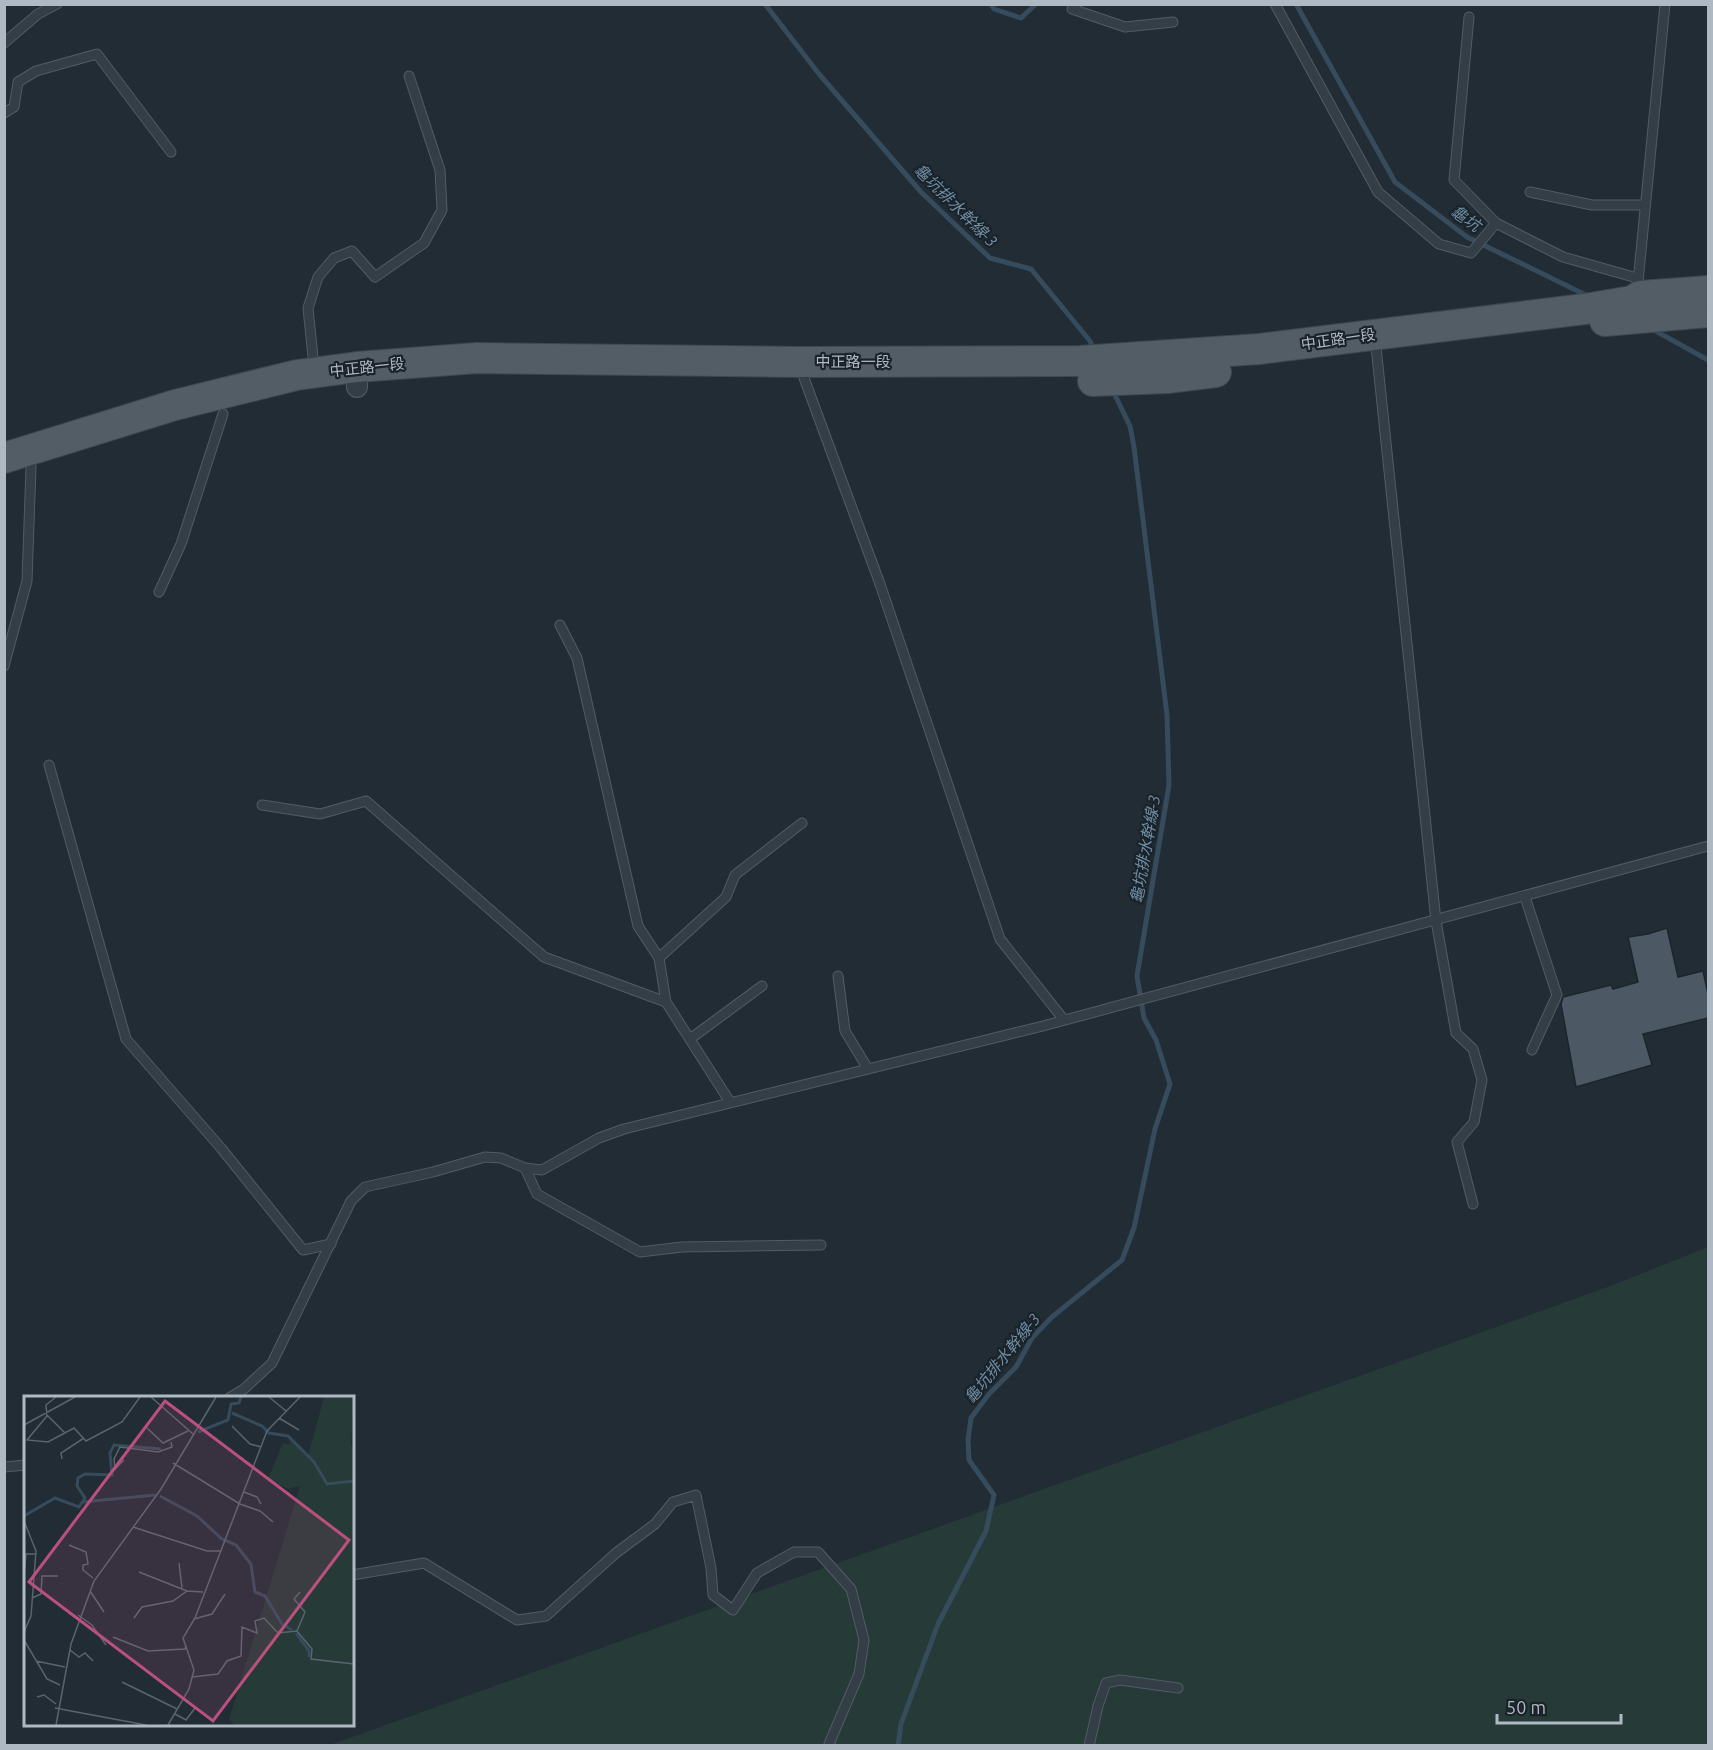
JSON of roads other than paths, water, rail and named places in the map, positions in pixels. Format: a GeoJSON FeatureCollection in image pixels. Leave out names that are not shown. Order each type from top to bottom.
{"type":"FeatureCollection","features":[{"type":"Feature","properties":{"kind":"main road","name":"中正路一段"},"geometry":{"type":"LineString","coordinates":[[17,463],[175,405],[297,375],[315,373],[357,377],[477,378],[804,370],[1103,370],[1259,350],[1376,344],[1386,350],[1591,316],[1638,298],[1708,291]]}},
{"type":"Feature","properties":{"kind":"main road","name":"中正路一段"},"geometry":{"type":"LineString","coordinates":[[1638,298],[1708,312]]}},
{"type":"Feature","properties":{"kind":"main road","name":"中正路一段"},"geometry":{"type":"LineString","coordinates":[[17,463],[303,394],[357,377]]}},
{"type":"Feature","properties":{"kind":"lane"},"geometry":{"type":"LineString","coordinates":[[4,43],[38,14],[57,4]]}},
{"type":"Feature","properties":{"kind":"lane"},"geometry":{"type":"LineString","coordinates":[[1076,4],[1072,9],[1125,27],[1173,22]]}},
{"type":"Feature","properties":{"kind":"lane"},"geometry":{"type":"LineString","coordinates":[[1275,4],[1378,192],[1439,244],[1471,254],[1496,224]]}},
{"type":"Feature","properties":{"kind":"lane"},"geometry":{"type":"LineString","coordinates":[[1469,17],[1454,180],[1496,224],[1638,298],[1644,205],[1665,4]]}},
{"type":"Feature","properties":{"kind":"lane"},"geometry":{"type":"LineString","coordinates":[[4,113],[14,107],[18,82],[36,71],[97,54],[171,152]]}},
{"type":"Feature","properties":{"kind":"lane"},"geometry":{"type":"LineString","coordinates":[[315,373],[308,308],[318,277],[334,258],[352,251],[375,277],[424,243],[442,210],[440,170],[409,76]]}},
{"type":"Feature","properties":{"kind":"lane"},"geometry":{"type":"LineString","coordinates":[[1530,192],[1592,206],[1644,205]]}},
{"type":"Feature","properties":{"kind":"lane"},"geometry":{"type":"LineString","coordinates":[[1376,344],[1436,921],[1456,1033],[1473,1049],[1482,1080],[1474,1122],[1457,1142],[1473,1204]]}},
{"type":"Feature","properties":{"kind":"lane"},"geometry":{"type":"LineString","coordinates":[[804,370],[880,584],[1000,939],[1064,1020]]}},
{"type":"Feature","properties":{"kind":"lane"},"geometry":{"type":"LineString","coordinates":[[159,592],[181,544],[223,414]]}},
{"type":"Feature","properties":{"kind":"lane"},"geometry":{"type":"LineString","coordinates":[[4,666],[27,580],[17,463]]}},
{"type":"Feature","properties":{"kind":"lane"},"geometry":{"type":"LineString","coordinates":[[560,625],[577,658],[638,926],[659,958],[666,1002],[730,1102]]}},
{"type":"Feature","properties":{"kind":"lane"},"geometry":{"type":"LineString","coordinates":[[49,765],[126,1039],[221,1148],[303,1250],[331,1244]]}},
{"type":"Feature","properties":{"kind":"lane"},"geometry":{"type":"LineString","coordinates":[[262,805],[321,814],[366,801],[543,957],[666,1002]]}},
{"type":"Feature","properties":{"kind":"lane"},"geometry":{"type":"LineString","coordinates":[[659,958],[726,897],[735,875],[802,823]]}},
{"type":"Feature","properties":{"kind":"lane"},"geometry":{"type":"LineString","coordinates":[[232,1396],[244,1389],[272,1363],[351,1201],[364,1187],[433,1172],[485,1157],[501,1158],[525,1168],[542,1170],[599,1138],[624,1129],[1064,1020],[1708,846]]}},
{"type":"Feature","properties":{"kind":"lane"},"geometry":{"type":"LineString","coordinates":[[1525,897],[1557,995],[1532,1050]]}},
{"type":"Feature","properties":{"kind":"lane"},"geometry":{"type":"LineString","coordinates":[[838,976],[845,1031],[868,1069]]}},
{"type":"Feature","properties":{"kind":"lane"},"geometry":{"type":"LineString","coordinates":[[690,1039],[762,986]]}},
{"type":"Feature","properties":{"kind":"lane"},"geometry":{"type":"LineString","coordinates":[[525,1168],[537,1194],[640,1252],[682,1248],[821,1245]]}},
{"type":"Feature","properties":{"kind":"lane"},"geometry":{"type":"LineString","coordinates":[[4,1467],[24,1465]]}},
{"type":"Feature","properties":{"kind":"lane"},"geometry":{"type":"LineString","coordinates":[[354,1575],[424,1563],[517,1620],[546,1616],[616,1554],[656,1524],[673,1502],[696,1495],[711,1568],[713,1595],[733,1610],[757,1573],[794,1552],[818,1552],[851,1589],[864,1640],[859,1674],[829,1744],[831,1746]]}},
{"type":"Feature","properties":{"kind":"lane"},"geometry":{"type":"LineString","coordinates":[[1089,1746],[1106,1683],[1120,1680],[1178,1688]]}},
{"type":"Feature","properties":{"kind":"waterway","name":"龜坑排水幹線-3"},"geometry":{"type":"LineString","coordinates":[[765,4],[819,74],[921,192],[990,258],[1031,269],[1090,341],[1094,351]]}},
{"type":"Feature","properties":{"kind":"waterway","name":"龜坑"},"geometry":{"type":"LineString","coordinates":[[991,4],[994,9],[1021,18],[1036,4]]}},
{"type":"Feature","properties":{"kind":"waterway","name":"龜坑"},"geometry":{"type":"LineString","coordinates":[[1296,4],[1395,182],[1467,237],[1590,297]]}},
{"type":"Feature","properties":{"kind":"waterway","name":"龜坑"},"geometry":{"type":"LineString","coordinates":[[1652,329],[1708,360]]}},
{"type":"Feature","properties":{"kind":"waterway","name":"龜坑排水幹線-3"},"geometry":{"type":"LineString","coordinates":[[898,1746],[901,1724],[938,1624],[986,1531],[994,1495],[969,1460],[968,1440],[971,1418],[989,1394],[1016,1367],[1032,1338],[1052,1317],[1122,1260],[1134,1228],[1155,1129],[1170,1084],[1156,1040],[1144,1018],[1137,976],[1169,785],[1167,715],[1134,447],[1130,426],[1112,389]]}}]}
